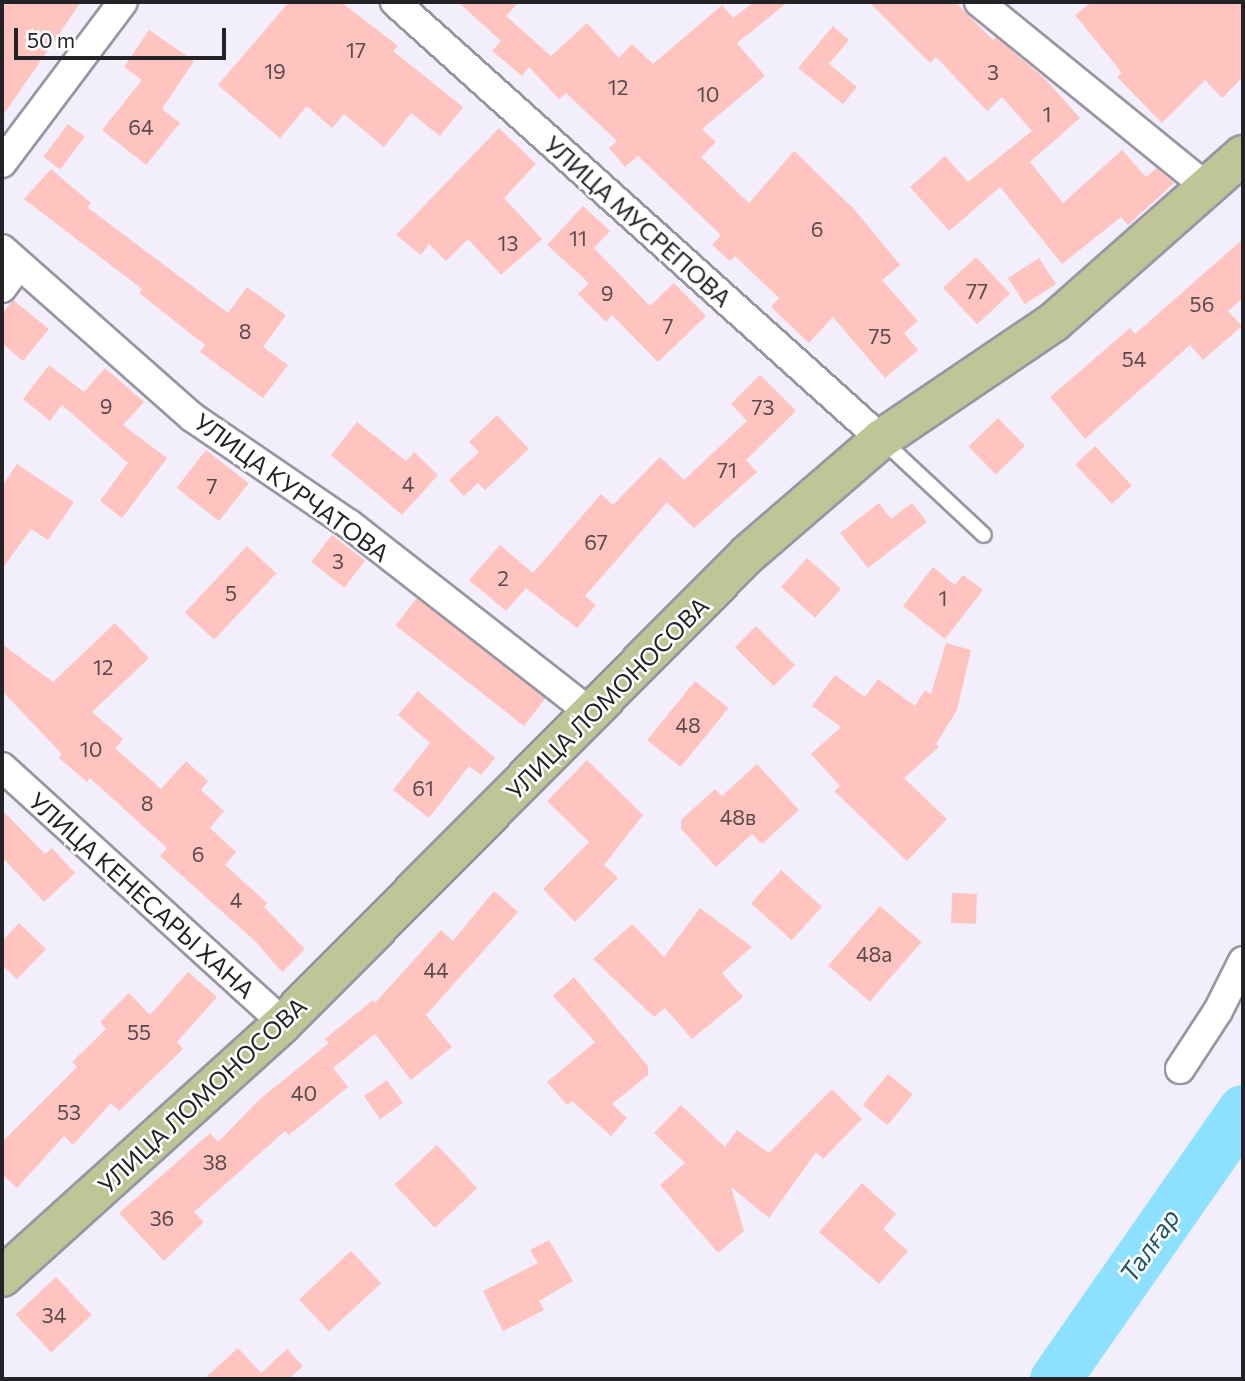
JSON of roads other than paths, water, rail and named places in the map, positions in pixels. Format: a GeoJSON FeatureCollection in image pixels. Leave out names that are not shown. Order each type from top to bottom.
{"type":"FeatureCollection","features":[{"type":"Feature","properties":{"kind":"main road","name":"УЛИЦА ЛОМОНОСОВА"},"geometry":{"type":"LineString","coordinates":[[2,1277],[283,1023],[748,554],[881,439],[1054,322],[1243,155]]}},
{"type":"Feature","properties":{"kind":"street"},"geometry":{"type":"LineString","coordinates":[[2,163],[123,2]]}},
{"type":"Feature","properties":{"kind":"street","name":"УЛИЦА МУСРЕПОВА"},"geometry":{"type":"LineString","coordinates":[[395,2],[881,439]]}},
{"type":"Feature","properties":{"kind":"street"},"geometry":{"type":"LineString","coordinates":[[979,2],[1207,187]]}},
{"type":"Feature","properties":{"kind":"street"},"geometry":{"type":"LineString","coordinates":[[2,288],[10,257]]}},
{"type":"Feature","properties":{"kind":"street","name":"УЛИЦА КУРЧАТОВА"},"geometry":{"type":"LineString","coordinates":[[10,257],[192,416],[349,524],[592,714]]}},
{"type":"Feature","properties":{"kind":"street","name":"УЛИЦА КЕНЕСАРЫ ХАНА"},"geometry":{"type":"LineString","coordinates":[[2,767],[283,1023]]}},
{"type":"Feature","properties":{"kind":"street"},"geometry":{"type":"LineString","coordinates":[[1180,1069],[1218,1011],[1243,961]]}},
{"type":"Feature","properties":{"kind":"lane"},"geometry":{"type":"LineString","coordinates":[[881,439],[984,535]]}},
{"type":"Feature","properties":{"kind":"waterway","name":"Талғар"},"geometry":{"type":"LineString","coordinates":[[1055,1379],[1243,1110]]}}]}
